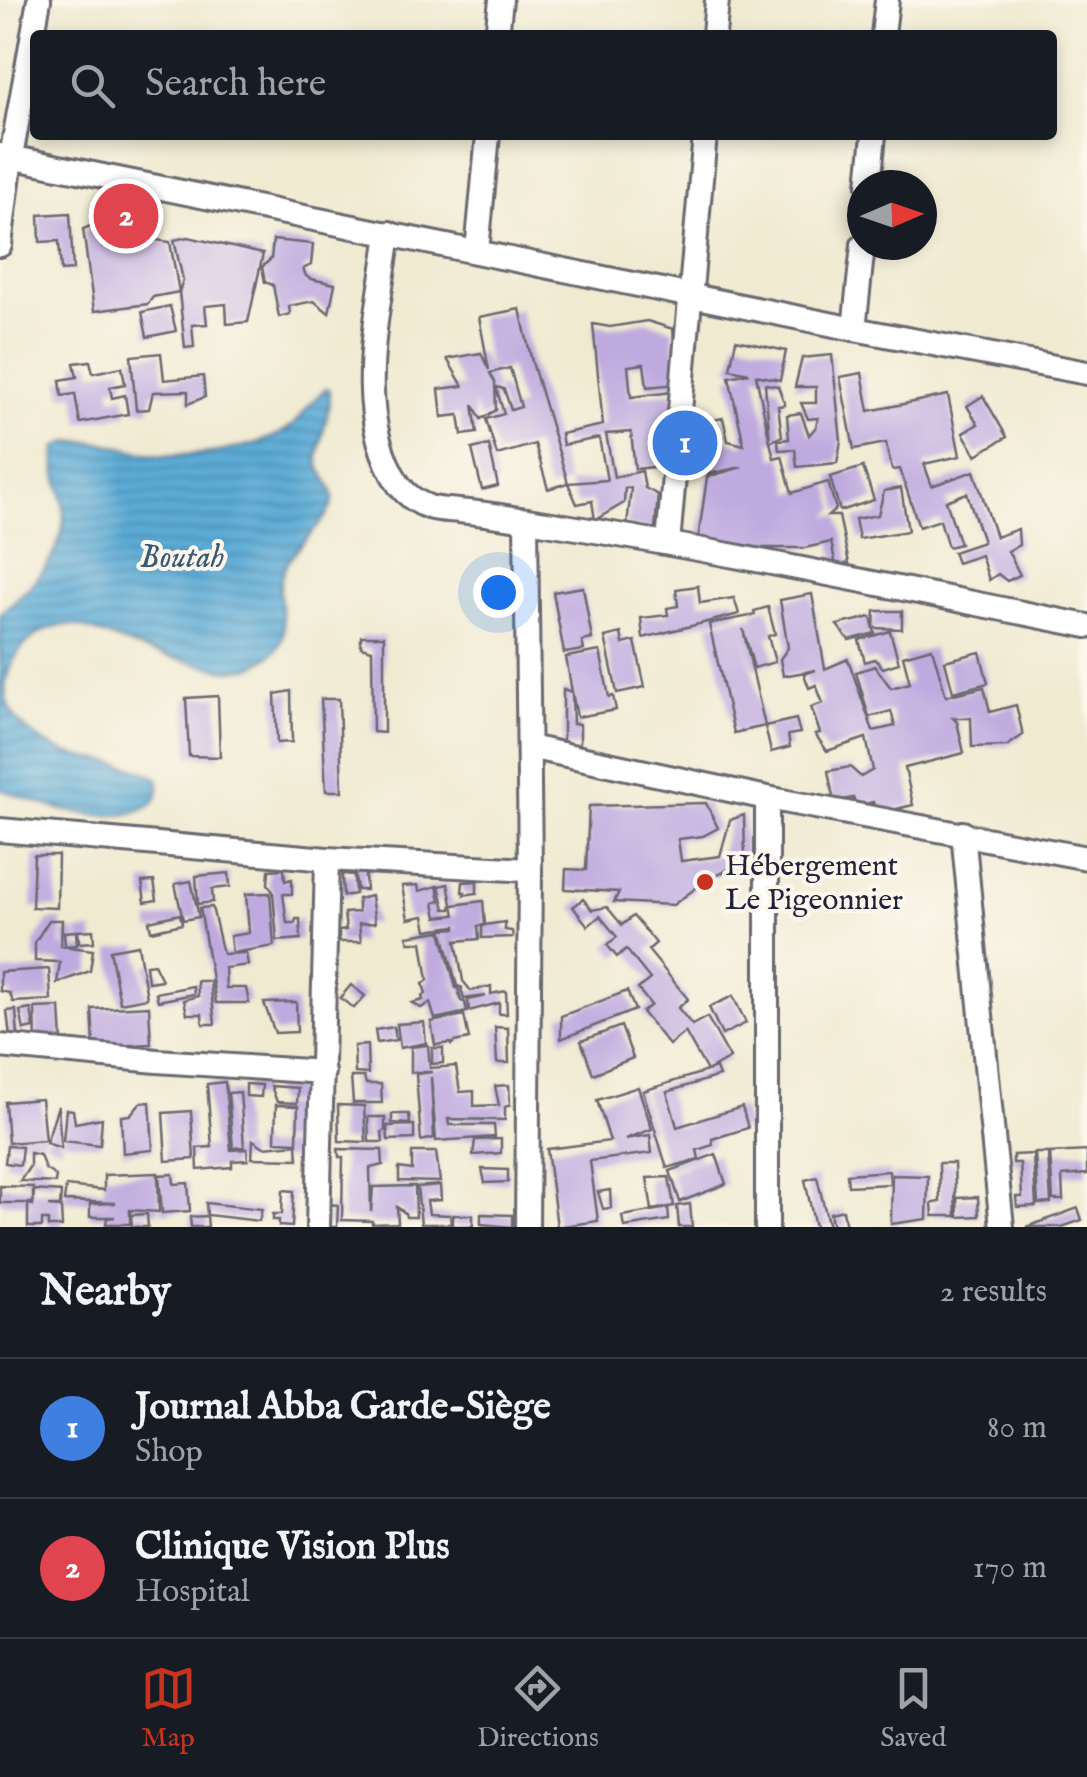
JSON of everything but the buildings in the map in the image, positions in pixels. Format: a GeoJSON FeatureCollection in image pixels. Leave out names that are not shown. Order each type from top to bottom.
{"type":"FeatureCollection","features":[{"type":"Feature","properties":{"kind":"street"},"geometry":{"type":"LineString","coordinates":[[33,30],[40,0]]}},
{"type":"Feature","properties":{"kind":"street"},"geometry":{"type":"LineString","coordinates":[[498,30],[501,0]]}},
{"type":"Feature","properties":{"kind":"street"},"geometry":{"type":"LineString","coordinates":[[714,30],[717,0]]}},
{"type":"Feature","properties":{"kind":"street"},"geometry":{"type":"LineString","coordinates":[[884,30],[887,0]]}},
{"type":"Feature","properties":{"kind":"street"},"geometry":{"type":"LineString","coordinates":[[0,245],[5,156],[30,45]]}},
{"type":"Feature","properties":{"kind":"street"},"geometry":{"type":"LineString","coordinates":[[477,251],[488,140]]}},
{"type":"Feature","properties":{"kind":"street"},"geometry":{"type":"LineString","coordinates":[[668,543],[705,140]]}},
{"type":"Feature","properties":{"kind":"street"},"geometry":{"type":"LineString","coordinates":[[870,170],[874,140]]}},
{"type":"Feature","properties":{"kind":"street"},"geometry":{"type":"LineString","coordinates":[[5,156],[854,329],[1087,372]]}},
{"type":"Feature","properties":{"kind":"street"},"geometry":{"type":"LineString","coordinates":[[389,233],[372,354],[372,398],[376,429],[387,459],[412,499],[432,508],[668,543],[1087,626]]}},
{"type":"Feature","properties":{"kind":"street"},"geometry":{"type":"LineString","coordinates":[[854,329],[861,260]]}},
{"type":"Feature","properties":{"kind":"street"},"geometry":{"type":"LineString","coordinates":[[526,520],[530,870],[527,1227]]}},
{"type":"Feature","properties":{"kind":"street"},"geometry":{"type":"LineString","coordinates":[[529,747],[767,798],[1087,858]]}},
{"type":"Feature","properties":{"kind":"street"},"geometry":{"type":"LineString","coordinates":[[767,798],[767,1227]]}},
{"type":"Feature","properties":{"kind":"street"},"geometry":{"type":"LineString","coordinates":[[0,830],[327,858],[530,870]]}},
{"type":"Feature","properties":{"kind":"street"},"geometry":{"type":"LineString","coordinates":[[963,833],[1002,1227]]}},
{"type":"Feature","properties":{"kind":"street"},"geometry":{"type":"LineString","coordinates":[[318,1227],[327,858]]}},
{"type":"Feature","properties":{"kind":"street"},"geometry":{"type":"LineString","coordinates":[[0,1046],[322,1072]]}},
{"type":"Feature","properties":{"kind":"water","name":"Boutah"},"geometry":{"type":"Polygon","coordinates":[[[327,388],[329,408],[318,458],[333,500],[325,518],[292,556],[282,575],[283,631],[276,651],[253,666],[224,670],[69,625],[36,635],[20,650],[9,670],[9,707],[24,728],[70,754],[126,766],[158,778],[158,793],[152,804],[128,814],[95,815],[59,809],[0,789],[0,613],[37,578],[61,535],[64,519],[57,447],[80,441],[163,455],[231,450],[281,433],[327,388]]]}},
{"type":"Feature","properties":{"kind":"place","name":"Clinique Vision Plus"},"geometry":{"type":"Point","coordinates":[126,216]}},
{"type":"Feature","properties":{"kind":"place","name":"Journal Abba Garde-Siège"},"geometry":{"type":"Point","coordinates":[685,443]}},
{"type":"Feature","properties":{"kind":"place","name":"Hébergement Le Pigeonnier"},"geometry":{"type":"Point","coordinates":[705,882]}}]}
